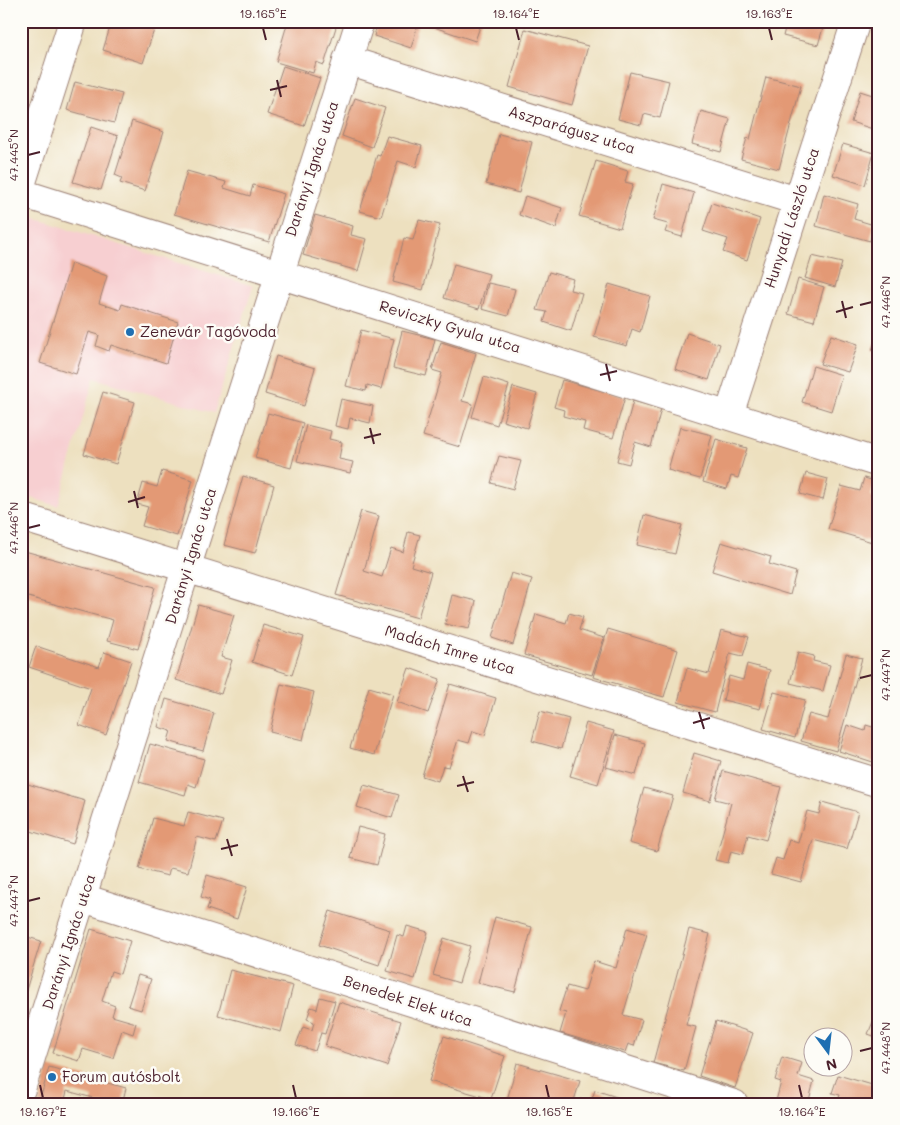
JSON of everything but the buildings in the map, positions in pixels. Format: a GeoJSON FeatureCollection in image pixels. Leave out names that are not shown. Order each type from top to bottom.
{"type":"FeatureCollection","features":[{"type":"Feature","properties":{"kind":"street"},"geometry":{"type":"LineString","coordinates":[[21,185],[73,21]]}},
{"type":"Feature","properties":{"kind":"street","name":"Darányi Ignác utca"},"geometry":{"type":"LineString","coordinates":[[21,1090],[28,1044],[82,898],[360,21]]}},
{"type":"Feature","properties":{"kind":"street","name":"Hunyadi László utca"},"geometry":{"type":"LineString","coordinates":[[729,415],[856,21]]}},
{"type":"Feature","properties":{"kind":"street","name":"Aszparágusz utca"},"geometry":{"type":"LineString","coordinates":[[347,60],[797,201]]}},
{"type":"Feature","properties":{"kind":"street","name":"Reviczky Gyula utca"},"geometry":{"type":"LineString","coordinates":[[21,193],[879,463]]}},
{"type":"Feature","properties":{"kind":"street","name":"Madách Imre utca"},"geometry":{"type":"LineString","coordinates":[[21,517],[879,783]]}},
{"type":"Feature","properties":{"kind":"street","name":"Benedek Elek utca"},"geometry":{"type":"LineString","coordinates":[[82,898],[734,1104]]}},
{"type":"Feature","properties":{"kind":"shaded area","name":"Zenevár Tagóvoda"},"geometry":{"type":"Polygon","coordinates":[[[21,214],[253,286],[214,413],[94,378],[58,506],[21,495],[21,214]]]}},
{"type":"Feature","properties":{"kind":"place","name":"Zenevár Tagóvoda"},"geometry":{"type":"Point","coordinates":[130,332]}},
{"type":"Feature","properties":{"kind":"place","name":"Forum autósbolt"},"geometry":{"type":"Point","coordinates":[52,1077]}}]}
